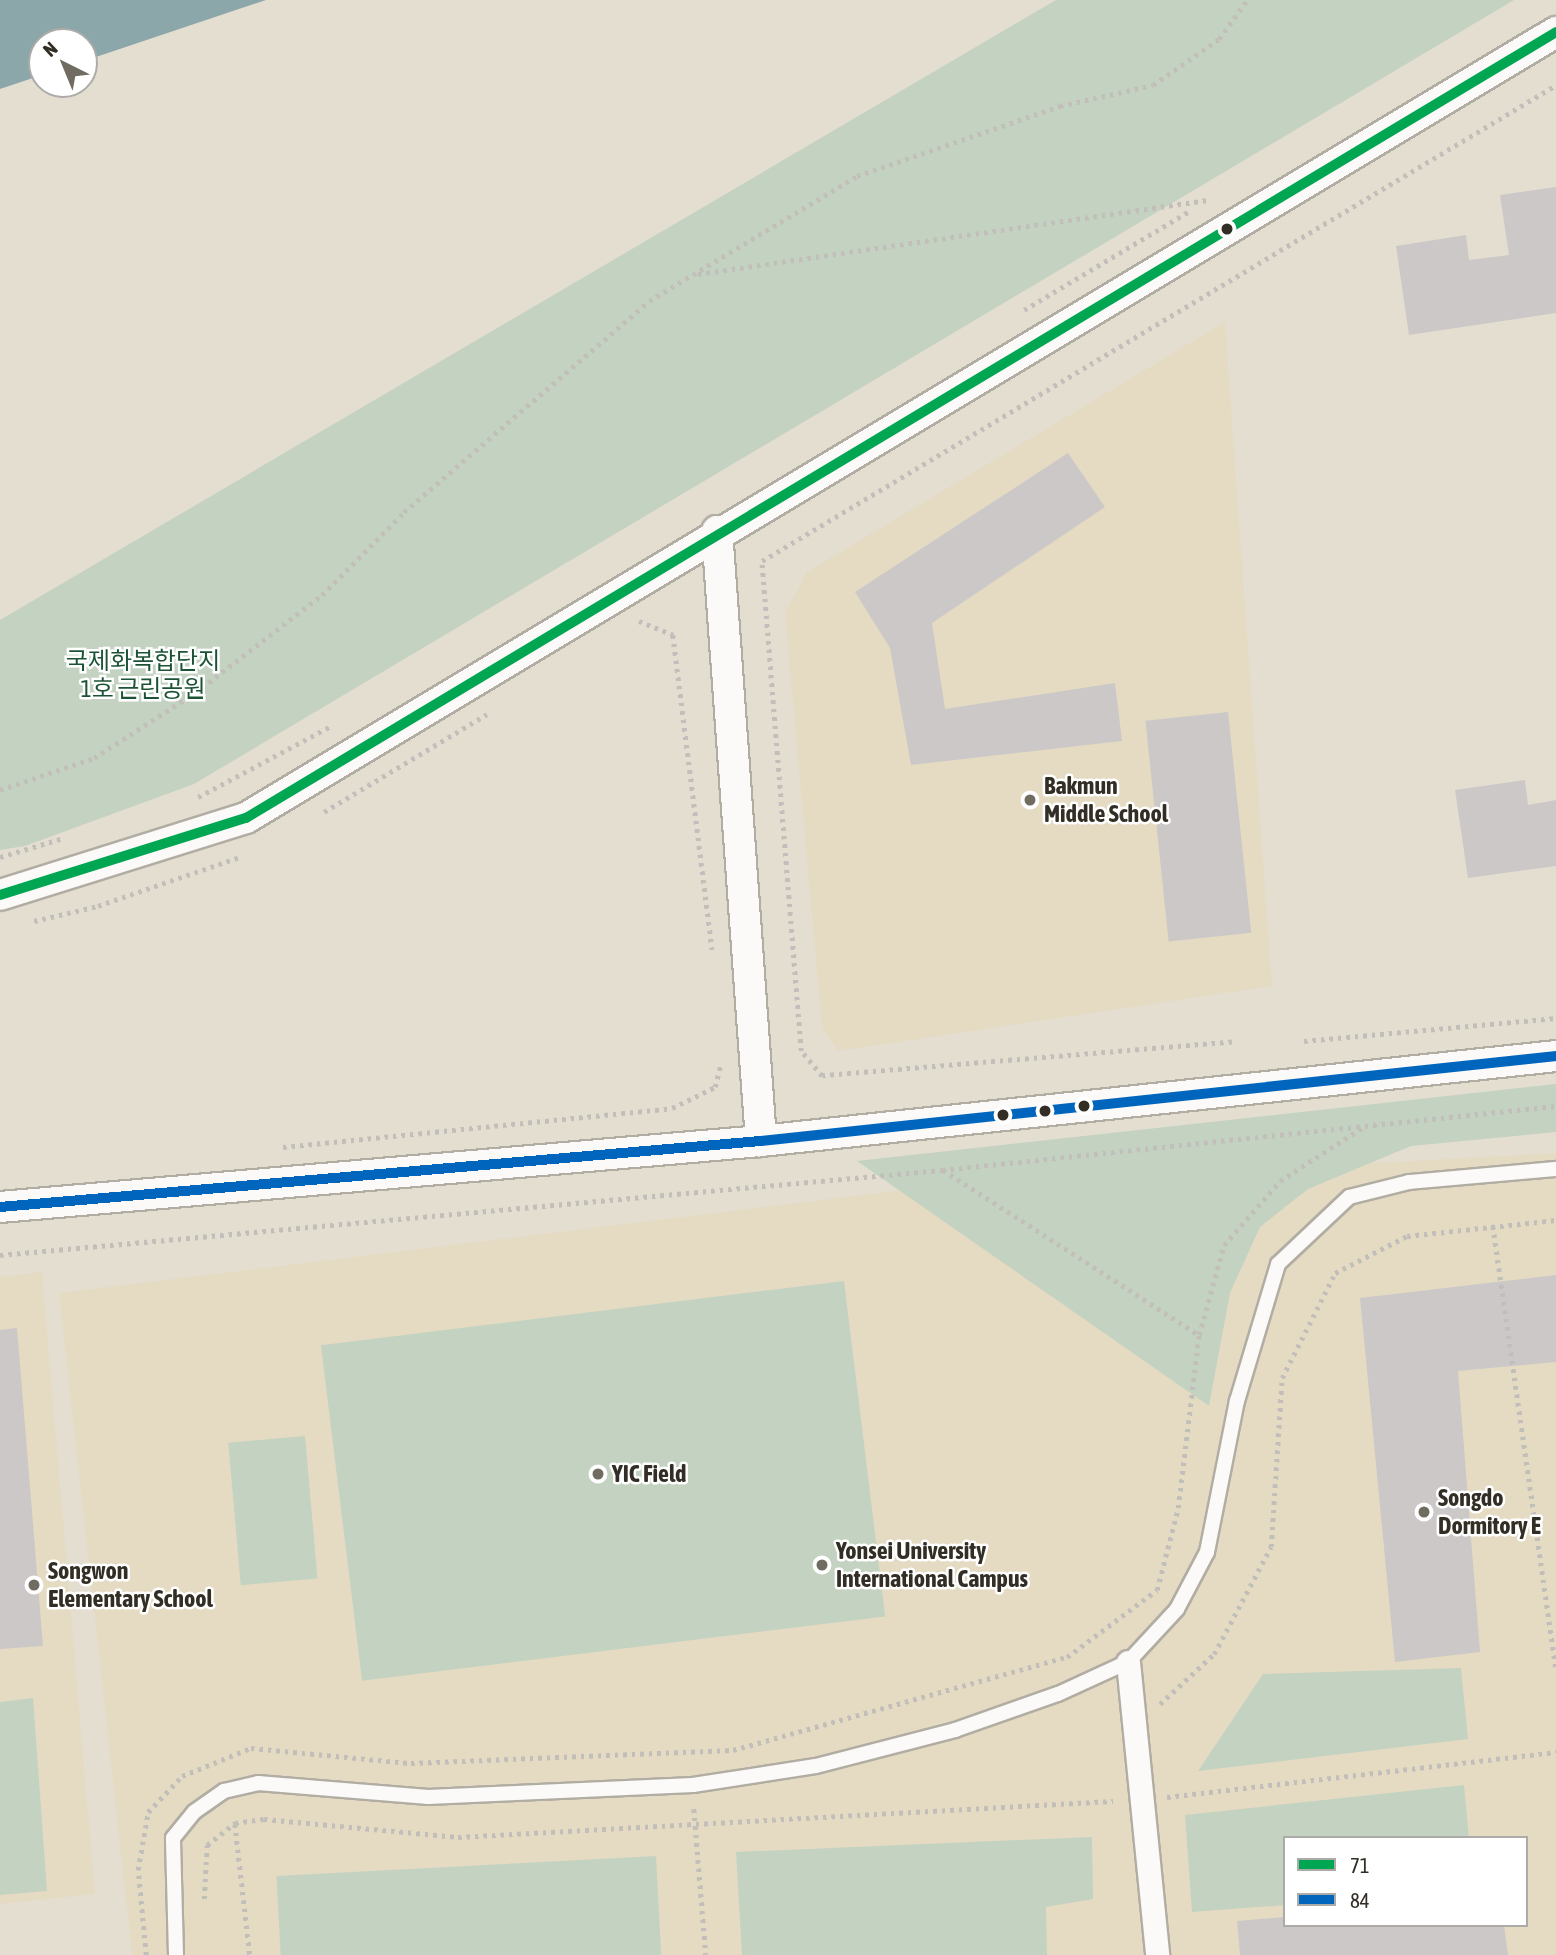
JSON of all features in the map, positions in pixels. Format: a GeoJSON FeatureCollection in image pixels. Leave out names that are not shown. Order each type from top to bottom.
{"type":"FeatureCollection","features":[{"type":"Feature","properties":{"kind":"street"},"geometry":{"type":"LineString","coordinates":[[0,895],[246,818],[717,531],[1556,32]]}},
{"type":"Feature","properties":{"kind":"street"},"geometry":{"type":"LineString","coordinates":[[717,531],[761,1141]]}},
{"type":"Feature","properties":{"kind":"street"},"geometry":{"type":"LineString","coordinates":[[0,1207],[761,1141],[1556,1056]]}},
{"type":"Feature","properties":{"kind":"street"},"geometry":{"type":"LineString","coordinates":[[1128,1662],[1157,1955]]}},
{"type":"Feature","properties":{"kind":"lane"},"geometry":{"type":"LineString","coordinates":[[176,1955],[173,1838],[194,1812],[224,1791],[258,1783],[428,1797],[693,1785],[816,1766],[955,1730],[1058,1694],[1128,1662],[1177,1609],[1207,1552],[1237,1401],[1278,1264],[1349,1197],[1409,1182],[1556,1169]]}},
{"type":"Feature","properties":{"kind":"path"},"geometry":{"type":"LineString","coordinates":[[0,790],[94,758],[195,693],[322,595],[404,512],[560,374],[649,301],[857,176],[1059,106],[1153,85],[1219,39],[1247,0]]}},
{"type":"Feature","properties":{"kind":"path"},"geometry":{"type":"LineString","coordinates":[[1232,1042],[822,1076],[801,1051],[762,561],[1556,85]]}},
{"type":"Feature","properties":{"kind":"path"},"geometry":{"type":"LineString","coordinates":[[1020,312],[1220,193]]}},
{"type":"Feature","properties":{"kind":"path"},"geometry":{"type":"LineString","coordinates":[[693,274],[1208,200]]}},
{"type":"Feature","properties":{"kind":"path"},"geometry":{"type":"LineString","coordinates":[[633,618],[673,635],[713,954]]}},
{"type":"Feature","properties":{"kind":"path"},"geometry":{"type":"LineString","coordinates":[[318,816],[403,769],[495,709]]}},
{"type":"Feature","properties":{"kind":"path"},"geometry":{"type":"LineString","coordinates":[[193,800],[338,722]]}},
{"type":"Feature","properties":{"kind":"path"},"geometry":{"type":"LineString","coordinates":[[0,857],[64,838]]}},
{"type":"Feature","properties":{"kind":"path"},"geometry":{"type":"LineString","coordinates":[[24,923],[98,906],[245,855]]}},
{"type":"Feature","properties":{"kind":"path"},"geometry":{"type":"LineString","coordinates":[[1304,1041],[1556,1018]]}},
{"type":"Feature","properties":{"kind":"path"},"geometry":{"type":"LineString","coordinates":[[274,1148],[672,1108],[715,1087],[725,1052]]}},
{"type":"Feature","properties":{"kind":"path"},"geometry":{"type":"LineString","coordinates":[[0,1255],[942,1170],[1556,1106]]}},
{"type":"Feature","properties":{"kind":"path"},"geometry":{"type":"LineString","coordinates":[[146,1955],[138,1870],[148,1812],[182,1776],[251,1748],[411,1763],[733,1750],[1067,1657],[1157,1590],[1178,1508],[1199,1335],[1224,1245],[1280,1181],[1363,1127]]}},
{"type":"Feature","properties":{"kind":"path"},"geometry":{"type":"LineString","coordinates":[[942,1170],[1199,1335]]}},
{"type":"Feature","properties":{"kind":"path"},"geometry":{"type":"LineString","coordinates":[[1136,1727],[1214,1654],[1271,1547],[1282,1378],[1335,1273],[1406,1236],[1556,1220]]}},
{"type":"Feature","properties":{"kind":"path"},"geometry":{"type":"LineString","coordinates":[[1493,1226],[1556,1671]]}},
{"type":"Feature","properties":{"kind":"path"},"geometry":{"type":"LineString","coordinates":[[204,1899],[207,1845],[235,1824],[264,1819],[458,1837],[695,1825],[1141,1800],[1556,1752]]}},
{"type":"Feature","properties":{"kind":"path"},"geometry":{"type":"LineString","coordinates":[[693,1785],[706,1955]]}},
{"type":"Feature","properties":{"kind":"path"},"geometry":{"type":"LineString","coordinates":[[235,1824],[250,1955]]}},
{"type":"Feature","properties":{"kind":"shaded area","name":"Bakmun Middle School"},"geometry":{"type":"Polygon","coordinates":[[[1225,322],[1272,986],[838,1051],[822,1028],[785,613],[807,572],[1225,322]]]}},
{"type":"Feature","properties":{"kind":"shaded area","name":"Yonsei University International Campus"},"geometry":{"type":"Polygon","coordinates":[[[1556,1153],[1556,1955],[132,1955],[59,1293],[920,1188],[1556,1153]]]}},
{"type":"Feature","properties":{"kind":"shaded area","name":"Songwon Elementary School"},"geometry":{"type":"Polygon","coordinates":[[[42,1272],[95,1894],[0,1904],[0,1277],[42,1272]]]}},
{"type":"Feature","properties":{"kind":"green space","name":"국제화복합단지 1호 근린공원"},"geometry":{"type":"Polygon","coordinates":[[[1056,0],[1514,0],[194,784],[25,846],[0,850],[0,620],[1056,0]]]}},
{"type":"Feature","properties":{"kind":"green space"},"geometry":{"type":"Polygon","coordinates":[[[1556,1084],[1556,1132],[1411,1146],[1308,1189],[1260,1227],[1230,1293],[1209,1406],[857,1161],[1556,1084]]]}},
{"type":"Feature","properties":{"kind":"green space","name":"YIC Field"},"geometry":{"type":"Polygon","coordinates":[[[844,1281],[885,1616],[362,1681],[321,1345],[844,1281]]]}},
{"type":"Feature","properties":{"kind":"green space"},"geometry":{"type":"Polygon","coordinates":[[[305,1436],[317,1578],[241,1585],[228,1443],[305,1436]]]}},
{"type":"Feature","properties":{"kind":"green space"},"geometry":{"type":"Polygon","coordinates":[[[1461,1668],[1468,1739],[1198,1771],[1263,1674],[1461,1668]]]}},
{"type":"Feature","properties":{"kind":"green space"},"geometry":{"type":"Polygon","coordinates":[[[33,1698],[47,1891],[0,1895],[0,1702],[33,1698]]]}},
{"type":"Feature","properties":{"kind":"green space"},"geometry":{"type":"Polygon","coordinates":[[[1464,1785],[1469,1836],[1283,1836],[1283,1905],[1192,1912],[1185,1815],[1464,1785]]]}},
{"type":"Feature","properties":{"kind":"green space"},"geometry":{"type":"Polygon","coordinates":[[[1092,1837],[1093,1899],[1046,1907],[1047,1955],[742,1955],[736,1852],[1092,1837]]]}},
{"type":"Feature","properties":{"kind":"green space"},"geometry":{"type":"Polygon","coordinates":[[[656,1856],[661,1955],[281,1955],[277,1876],[656,1856]]]}},
{"type":"Feature","properties":{"kind":"water"},"geometry":{"type":"Polygon","coordinates":[[[0,0],[266,0],[98,56],[98,28],[28,28],[28,80],[0,89],[0,0]]]}},
{"type":"Feature","properties":{"kind":"building"},"geometry":{"type":"Polygon","coordinates":[[[1556,187],[1556,313],[1409,335],[1396,246],[1466,235],[1469,260],[1509,255],[1500,195],[1556,187]]]}},
{"type":"Feature","properties":{"kind":"building"},"geometry":{"type":"Polygon","coordinates":[[[1068,453],[1105,507],[932,623],[945,709],[1115,683],[1122,741],[911,765],[890,648],[855,592],[1068,453]]]}},
{"type":"Feature","properties":{"kind":"building"},"geometry":{"type":"Polygon","coordinates":[[[1228,712],[1251,933],[1169,941],[1145,721],[1228,712]]]}},
{"type":"Feature","properties":{"kind":"building"},"geometry":{"type":"Polygon","coordinates":[[[1525,780],[1528,805],[1556,800],[1556,866],[1468,878],[1455,790],[1525,780]]]}},
{"type":"Feature","properties":{"kind":"building","name":"Songdo Dormitory E"},"geometry":{"type":"Polygon","coordinates":[[[1556,1275],[1556,1362],[1458,1371],[1480,1652],[1395,1662],[1360,1298],[1556,1275]]]}},
{"type":"Feature","properties":{"kind":"building"},"geometry":{"type":"Polygon","coordinates":[[[17,1328],[43,1646],[0,1649],[0,1330],[17,1328]]]}},
{"type":"Feature","properties":{"kind":"building"},"geometry":{"type":"Polygon","coordinates":[[[1283,1917],[1283,1927],[1504,1927],[1508,1955],[1240,1955],[1237,1921],[1283,1917]]]}},
{"type":"Feature","properties":{"kind":"transit line","name":"71"},"geometry":{"type":"LineString","coordinates":[[0,895],[246,818],[1556,32]]}},
{"type":"Feature","properties":{"kind":"transit line","name":"84"},"geometry":{"type":"LineString","coordinates":[[0,1207],[761,1141],[1556,1056]]}},
{"type":"Feature","properties":{"kind":"place","name":"Bakmun Middle School"},"geometry":{"type":"Point","coordinates":[1030,800]}},
{"type":"Feature","properties":{"kind":"place","name":"YIC Field"},"geometry":{"type":"Point","coordinates":[598,1474]}},
{"type":"Feature","properties":{"kind":"place","name":"Songdo Dormitory E"},"geometry":{"type":"Point","coordinates":[1424,1512]}},
{"type":"Feature","properties":{"kind":"place","name":"Yonsei University International Campus"},"geometry":{"type":"Point","coordinates":[822,1565]}},
{"type":"Feature","properties":{"kind":"place","name":"Songwon Elementary School"},"geometry":{"type":"Point","coordinates":[34,1585]}}]}
